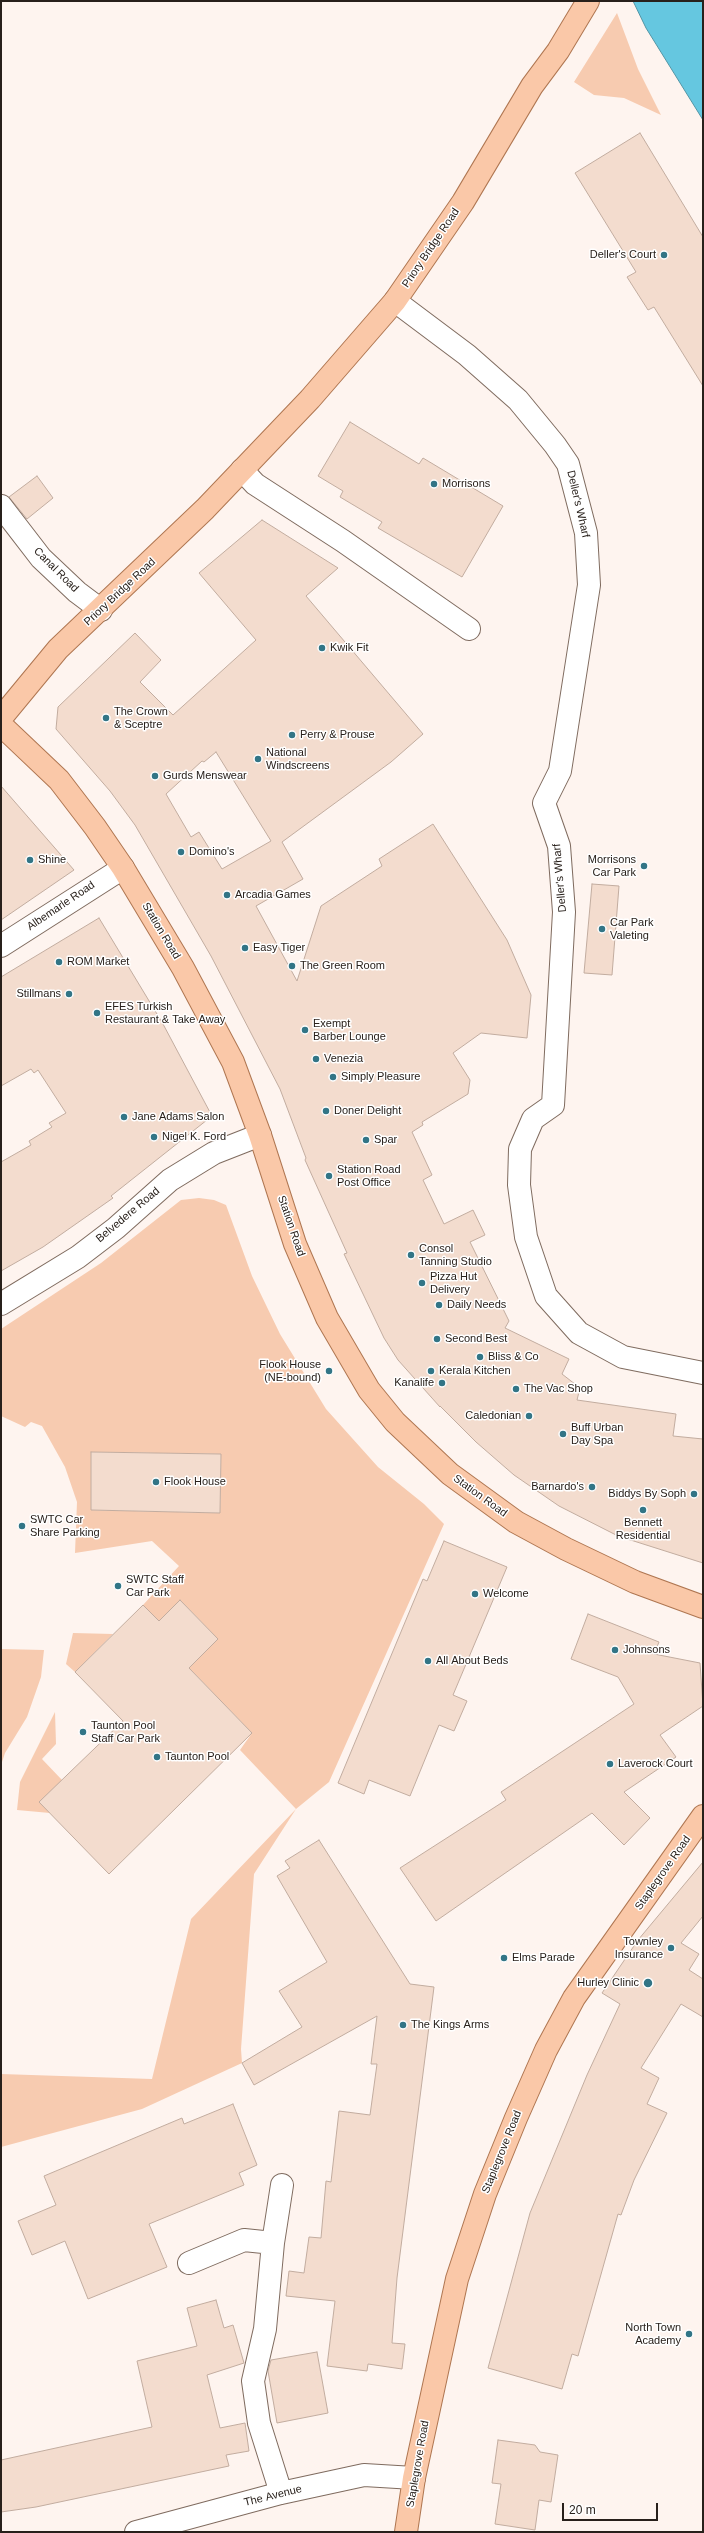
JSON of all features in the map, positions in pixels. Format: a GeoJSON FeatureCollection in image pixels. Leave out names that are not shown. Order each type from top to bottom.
{"type":"FeatureCollection","features":[{"type":"Feature","properties":{"kind":"main road","name":"Priory Bridge Road"},"geometry":{"type":"LineString","coordinates":[[1,718],[27,684],[58,650],[162,553],[310,399],[395,301],[463,202],[532,86],[588,1]]}},
{"type":"Feature","properties":{"kind":"main road","name":"Station Road"},"geometry":{"type":"LineString","coordinates":[[1,725],[59,780],[123,868],[184,968],[226,1048],[260,1135],[295,1244],[328,1318],[369,1390],[394,1422],[450,1474],[516,1522],[566,1549],[635,1582],[703,1607]]}},
{"type":"Feature","properties":{"kind":"main road","name":"Staplegrove Road"},"geometry":{"type":"LineString","coordinates":[[406,2532],[414,2478],[457,2279],[485,2194],[516,2118],[546,2050],[574,1998],[703,1816]]}},
{"type":"Feature","properties":{"kind":"street","name":"Deller's Wharf"},"geometry":{"type":"LineString","coordinates":[[395,301],[467,355],[518,400],[556,445],[568,464],[586,533],[589,585],[560,771],[544,802],[559,846],[564,912],[553,1105],[533,1118],[520,1149],[519,1185],[526,1237],[546,1296],[579,1333],[623,1357],[703,1373]]}},
{"type":"Feature","properties":{"kind":"street"},"geometry":{"type":"LineString","coordinates":[[242,470],[255,484],[343,541],[469,629]]}},
{"type":"Feature","properties":{"kind":"street","name":"Canal Road"},"geometry":{"type":"LineString","coordinates":[[1,506],[41,558],[77,592],[101,610]]}},
{"type":"Feature","properties":{"kind":"street","name":"Albemarle Road"},"geometry":{"type":"LineString","coordinates":[[1,946],[123,868]]}},
{"type":"Feature","properties":{"kind":"street","name":"Belvedere Road"},"geometry":{"type":"LineString","coordinates":[[1,1304],[78,1257],[116,1228],[170,1180],[214,1153],[260,1135]]}},
{"type":"Feature","properties":{"kind":"street"},"geometry":{"type":"LineString","coordinates":[[281,2493],[259,2422],[253,2381],[265,2329],[273,2243],[282,2185]]}},
{"type":"Feature","properties":{"kind":"street"},"geometry":{"type":"LineString","coordinates":[[189,2263],[244,2240],[273,2243]]}},
{"type":"Feature","properties":{"kind":"street","name":"The Avenue"},"geometry":{"type":"LineString","coordinates":[[136,2532],[281,2493],[364,2476],[414,2478]]}},
{"type":"Feature","properties":{"kind":"shaded area"},"geometry":{"type":"Polygon","coordinates":[[[617,13],[638,69],[661,115],[624,98],[594,95],[574,82],[617,13]]]}},
{"type":"Feature","properties":{"kind":"shaded area"},"geometry":{"type":"Polygon","coordinates":[[[199,1198],[214,1200],[226,1205],[252,1276],[280,1334],[326,1409],[378,1467],[424,1504],[444,1524],[329,1782],[296,1809],[240,1750],[252,1733],[189,1668],[218,1639],[181,1601],[159,1621],[143,1605],[179,1566],[152,1541],[75,1553],[77,1502],[65,1467],[42,1426],[31,1422],[25,1427],[1,1416],[1,1329],[101,1263],[181,1200],[199,1198]],[[91,1452],[91,1510],[220,1513],[221,1454],[91,1452]]]}},
{"type":"Feature","properties":{"kind":"shaded area"},"geometry":{"type":"Polygon","coordinates":[[[73,1633],[113,1634],[75,1672],[66,1664],[73,1633]]]}},
{"type":"Feature","properties":{"kind":"shaded area"},"geometry":{"type":"Polygon","coordinates":[[[1,1649],[44,1650],[41,1677],[27,1717],[5,1753],[1,1765],[1,1649]]]}},
{"type":"Feature","properties":{"kind":"shaded area"},"geometry":{"type":"Polygon","coordinates":[[[55,1712],[56,1744],[42,1759],[62,1780],[50,1813],[17,1810],[20,1782],[55,1712]]]}},
{"type":"Feature","properties":{"kind":"shaded area"},"geometry":{"type":"Polygon","coordinates":[[[296,1809],[254,1874],[241,2049],[242,2063],[142,2109],[1,2147],[1,2074],[152,2079],[191,1919],[296,1809]]]}},
{"type":"Feature","properties":{"kind":"water"},"geometry":{"type":"Polygon","coordinates":[[[633,1],[703,1],[703,120],[646,28],[633,1]]]}},
{"type":"Feature","properties":{"kind":"building","name":"Deller's Court"},"geometry":{"type":"Polygon","coordinates":[[[640,133],[703,237],[703,386],[654,307],[648,310],[627,277],[636,272],[575,173],[640,133]]]}},
{"type":"Feature","properties":{"kind":"building"},"geometry":{"type":"Polygon","coordinates":[[[350,422],[419,464],[423,458],[503,506],[462,577],[378,528],[382,522],[340,497],[343,491],[318,476],[350,422]]]}},
{"type":"Feature","properties":{"kind":"building"},"geometry":{"type":"Polygon","coordinates":[[[37,476],[53,498],[27,519],[9,497],[37,476]]]}},
{"type":"Feature","properties":{"kind":"building"},"geometry":{"type":"Polygon","coordinates":[[[262,520],[338,568],[306,596],[423,734],[391,762],[282,842],[303,879],[256,906],[297,981],[321,906],[382,866],[379,859],[433,824],[507,940],[531,995],[527,1038],[481,1033],[453,1053],[470,1080],[468,1094],[422,1122],[423,1125],[412,1132],[432,1175],[423,1180],[444,1224],[473,1210],[485,1235],[470,1242],[509,1321],[505,1328],[569,1359],[562,1374],[580,1388],[577,1400],[676,1414],[673,1436],[703,1439],[703,1563],[618,1536],[559,1506],[514,1475],[476,1442],[440,1407],[398,1360],[384,1338],[344,1254],[347,1253],[305,1160],[306,1158],[280,1089],[211,956],[135,825],[110,791],[56,729],[58,707],[135,633],[161,660],[140,682],[173,715],[256,640],[199,573],[262,520]],[[216,752],[204,762],[202,761],[166,794],[191,837],[199,832],[222,869],[271,841],[216,752]]]}},
{"type":"Feature","properties":{"kind":"building"},"geometry":{"type":"Polygon","coordinates":[[[1,786],[74,870],[1,920],[1,786]]]}},
{"type":"Feature","properties":{"kind":"building","name":"Car Park Valeting"},"geometry":{"type":"Polygon","coordinates":[[[592,884],[619,886],[612,975],[584,973],[592,884]]]}},
{"type":"Feature","properties":{"kind":"building"},"geometry":{"type":"Polygon","coordinates":[[[99,918],[163,1024],[212,1116],[111,1196],[113,1198],[43,1247],[1,1271],[1,1162],[31,1145],[29,1141],[52,1127],[49,1123],[66,1113],[38,1070],[34,1073],[31,1069],[1,1086],[1,977],[99,918]]]}},
{"type":"Feature","properties":{"kind":"building","name":"Flook House"},"geometry":{"type":"Polygon","coordinates":[[[91,1452],[221,1454],[220,1513],[91,1510],[91,1452]]]}},
{"type":"Feature","properties":{"kind":"building"},"geometry":{"type":"Polygon","coordinates":[[[444,1541],[507,1567],[453,1695],[467,1701],[454,1731],[439,1725],[410,1796],[369,1780],[364,1794],[338,1783],[423,1579],[427,1581],[444,1541]]]}},
{"type":"Feature","properties":{"kind":"building","name":"Taunton Pool"},"geometry":{"type":"Polygon","coordinates":[[[180,1600],[218,1639],[189,1668],[252,1733],[109,1874],[39,1802],[123,1721],[75,1672],[143,1605],[159,1621],[180,1600]]]}},
{"type":"Feature","properties":{"kind":"building"},"geometry":{"type":"Polygon","coordinates":[[[588,1614],[659,1642],[654,1654],[700,1663],[703,1706],[660,1735],[676,1757],[624,1792],[650,1818],[624,1845],[592,1813],[436,1921],[400,1868],[506,1800],[501,1792],[634,1704],[618,1677],[571,1659],[588,1614]]]}},
{"type":"Feature","properties":{"kind":"building"},"geometry":{"type":"Polygon","coordinates":[[[319,1840],[410,1984],[434,1987],[397,2278],[392,2343],[405,2344],[402,2369],[368,2364],[367,2371],[327,2366],[335,2301],[286,2296],[289,2271],[304,2273],[309,2237],[321,2238],[326,2181],[331,2182],[339,2111],[370,2115],[377,2064],[371,2064],[377,2016],[254,2085],[242,2063],[302,2027],[279,1991],[327,1962],[277,1876],[290,1868],[285,1861],[319,1840]]]}},
{"type":"Feature","properties":{"kind":"building"},"geometry":{"type":"Polygon","coordinates":[[[703,1862],[703,1916],[681,1943],[699,1954],[689,1970],[703,1979],[703,2017],[681,2004],[641,2068],[659,2078],[647,2104],[667,2113],[634,2180],[621,2215],[618,2214],[578,2356],[572,2354],[562,2389],[488,2368],[530,2213],[587,2075],[620,2004],[602,1993],[638,1940],[703,1862]]]}},
{"type":"Feature","properties":{"kind":"building"},"geometry":{"type":"Polygon","coordinates":[[[233,2104],[257,2165],[239,2173],[244,2185],[149,2224],[167,2267],[88,2299],[65,2241],[32,2255],[18,2221],[56,2205],[44,2176],[182,2118],[184,2124],[233,2104]]]}},
{"type":"Feature","properties":{"kind":"building"},"geometry":{"type":"Polygon","coordinates":[[[216,2300],[224,2328],[233,2325],[244,2363],[207,2375],[220,2428],[245,2423],[249,2451],[226,2455],[229,2466],[36,2507],[1,2512],[1,2460],[152,2427],[137,2361],[197,2346],[187,2308],[216,2300]]]}},
{"type":"Feature","properties":{"kind":"building"},"geometry":{"type":"Polygon","coordinates":[[[317,2352],[328,2413],[277,2423],[268,2371],[271,2360],[317,2352]]]}},
{"type":"Feature","properties":{"kind":"building"},"geometry":{"type":"Polygon","coordinates":[[[498,2440],[535,2445],[540,2452],[558,2455],[551,2502],[539,2500],[535,2530],[495,2524],[501,2484],[492,2483],[498,2440]]]}},
{"type":"Feature","properties":{"kind":"place","name":"Deller's Court"},"geometry":{"type":"Point","coordinates":[664,255]}},
{"type":"Feature","properties":{"kind":"place","name":"Morrisons"},"geometry":{"type":"Point","coordinates":[434,484]}},
{"type":"Feature","properties":{"kind":"place","name":"Kwik Fit"},"geometry":{"type":"Point","coordinates":[322,648]}},
{"type":"Feature","properties":{"kind":"place","name":"The Crown & Sceptre"},"geometry":{"type":"Point","coordinates":[106,718]}},
{"type":"Feature","properties":{"kind":"place","name":"Perry & Prouse"},"geometry":{"type":"Point","coordinates":[292,735]}},
{"type":"Feature","properties":{"kind":"place","name":"National Windscreens"},"geometry":{"type":"Point","coordinates":[258,759]}},
{"type":"Feature","properties":{"kind":"place","name":"Gurds Menswear"},"geometry":{"type":"Point","coordinates":[155,776]}},
{"type":"Feature","properties":{"kind":"place","name":"Domino's"},"geometry":{"type":"Point","coordinates":[181,852]}},
{"type":"Feature","properties":{"kind":"place","name":"Shine"},"geometry":{"type":"Point","coordinates":[30,860]}},
{"type":"Feature","properties":{"kind":"place","name":"Morrisons Car Park"},"geometry":{"type":"Point","coordinates":[644,866]}},
{"type":"Feature","properties":{"kind":"place","name":"Arcadia Games"},"geometry":{"type":"Point","coordinates":[227,895]}},
{"type":"Feature","properties":{"kind":"place","name":"Car Park Valeting"},"geometry":{"type":"Point","coordinates":[602,929]}},
{"type":"Feature","properties":{"kind":"place","name":"Easy Tiger"},"geometry":{"type":"Point","coordinates":[245,948]}},
{"type":"Feature","properties":{"kind":"place","name":"ROM Market"},"geometry":{"type":"Point","coordinates":[59,962]}},
{"type":"Feature","properties":{"kind":"place","name":"The Green Room"},"geometry":{"type":"Point","coordinates":[292,966]}},
{"type":"Feature","properties":{"kind":"place","name":"Stillmans"},"geometry":{"type":"Point","coordinates":[69,994]}},
{"type":"Feature","properties":{"kind":"place","name":"EFES Turkish Restaurant & Take Away"},"geometry":{"type":"Point","coordinates":[97,1013]}},
{"type":"Feature","properties":{"kind":"place","name":"Exempt Barber Lounge"},"geometry":{"type":"Point","coordinates":[305,1030]}},
{"type":"Feature","properties":{"kind":"place","name":"Venezia"},"geometry":{"type":"Point","coordinates":[316,1059]}},
{"type":"Feature","properties":{"kind":"place","name":"Simply Pleasure"},"geometry":{"type":"Point","coordinates":[333,1077]}},
{"type":"Feature","properties":{"kind":"place","name":"Doner Delight"},"geometry":{"type":"Point","coordinates":[326,1111]}},
{"type":"Feature","properties":{"kind":"place","name":"Jane Adams Salon"},"geometry":{"type":"Point","coordinates":[124,1117]}},
{"type":"Feature","properties":{"kind":"place","name":"Nigel K. Ford"},"geometry":{"type":"Point","coordinates":[154,1137]}},
{"type":"Feature","properties":{"kind":"place","name":"Spar"},"geometry":{"type":"Point","coordinates":[366,1140]}},
{"type":"Feature","properties":{"kind":"place","name":"Station Road Post Office"},"geometry":{"type":"Point","coordinates":[329,1176]}},
{"type":"Feature","properties":{"kind":"place","name":"Consol Tanning Studio"},"geometry":{"type":"Point","coordinates":[411,1255]}},
{"type":"Feature","properties":{"kind":"place","name":"Pizza Hut Delivery"},"geometry":{"type":"Point","coordinates":[422,1283]}},
{"type":"Feature","properties":{"kind":"place","name":"Daily Needs"},"geometry":{"type":"Point","coordinates":[439,1305]}},
{"type":"Feature","properties":{"kind":"place","name":"Second Best"},"geometry":{"type":"Point","coordinates":[437,1339]}},
{"type":"Feature","properties":{"kind":"place","name":"Bliss & Co"},"geometry":{"type":"Point","coordinates":[480,1357]}},
{"type":"Feature","properties":{"kind":"place","name":"Flook House (NE-bound)"},"geometry":{"type":"Point","coordinates":[329,1371]}},
{"type":"Feature","properties":{"kind":"place","name":"Kerala Kitchen"},"geometry":{"type":"Point","coordinates":[431,1371]}},
{"type":"Feature","properties":{"kind":"place","name":"Kanalife"},"geometry":{"type":"Point","coordinates":[442,1383]}},
{"type":"Feature","properties":{"kind":"place","name":"The Vac Shop"},"geometry":{"type":"Point","coordinates":[516,1389]}},
{"type":"Feature","properties":{"kind":"place","name":"Caledonian"},"geometry":{"type":"Point","coordinates":[529,1416]}},
{"type":"Feature","properties":{"kind":"place","name":"Buff Urban Day Spa"},"geometry":{"type":"Point","coordinates":[563,1434]}},
{"type":"Feature","properties":{"kind":"place","name":"Flook House"},"geometry":{"type":"Point","coordinates":[156,1482]}},
{"type":"Feature","properties":{"kind":"place","name":"Barnardo's"},"geometry":{"type":"Point","coordinates":[592,1487]}},
{"type":"Feature","properties":{"kind":"place","name":"Biddys By Soph"},"geometry":{"type":"Point","coordinates":[694,1494]}},
{"type":"Feature","properties":{"kind":"place","name":"Bennett Residential"},"geometry":{"type":"Point","coordinates":[643,1510]}},
{"type":"Feature","properties":{"kind":"place","name":"SWTC Car Share Parking"},"geometry":{"type":"Point","coordinates":[22,1526]}},
{"type":"Feature","properties":{"kind":"place","name":"SWTC Staff Car Park"},"geometry":{"type":"Point","coordinates":[118,1586]}},
{"type":"Feature","properties":{"kind":"place","name":"Welcome"},"geometry":{"type":"Point","coordinates":[475,1594]}},
{"type":"Feature","properties":{"kind":"place","name":"Johnsons"},"geometry":{"type":"Point","coordinates":[615,1650]}},
{"type":"Feature","properties":{"kind":"place","name":"All About Beds"},"geometry":{"type":"Point","coordinates":[428,1661]}},
{"type":"Feature","properties":{"kind":"place","name":"Taunton Pool Staff Car Park"},"geometry":{"type":"Point","coordinates":[83,1732]}},
{"type":"Feature","properties":{"kind":"place","name":"Taunton Pool"},"geometry":{"type":"Point","coordinates":[157,1757]}},
{"type":"Feature","properties":{"kind":"place","name":"Laverock Court"},"geometry":{"type":"Point","coordinates":[610,1764]}},
{"type":"Feature","properties":{"kind":"place","name":"Townley Insurance"},"geometry":{"type":"Point","coordinates":[671,1948]}},
{"type":"Feature","properties":{"kind":"place","name":"Elms Parade"},"geometry":{"type":"Point","coordinates":[504,1958]}},
{"type":"Feature","properties":{"kind":"place","name":"Hurley Clinic"},"geometry":{"type":"Point","coordinates":[648,1983]}},
{"type":"Feature","properties":{"kind":"place","name":"The Kings Arms"},"geometry":{"type":"Point","coordinates":[403,2025]}},
{"type":"Feature","properties":{"kind":"place","name":"North Town Academy"},"geometry":{"type":"Point","coordinates":[689,2334]}}]}
